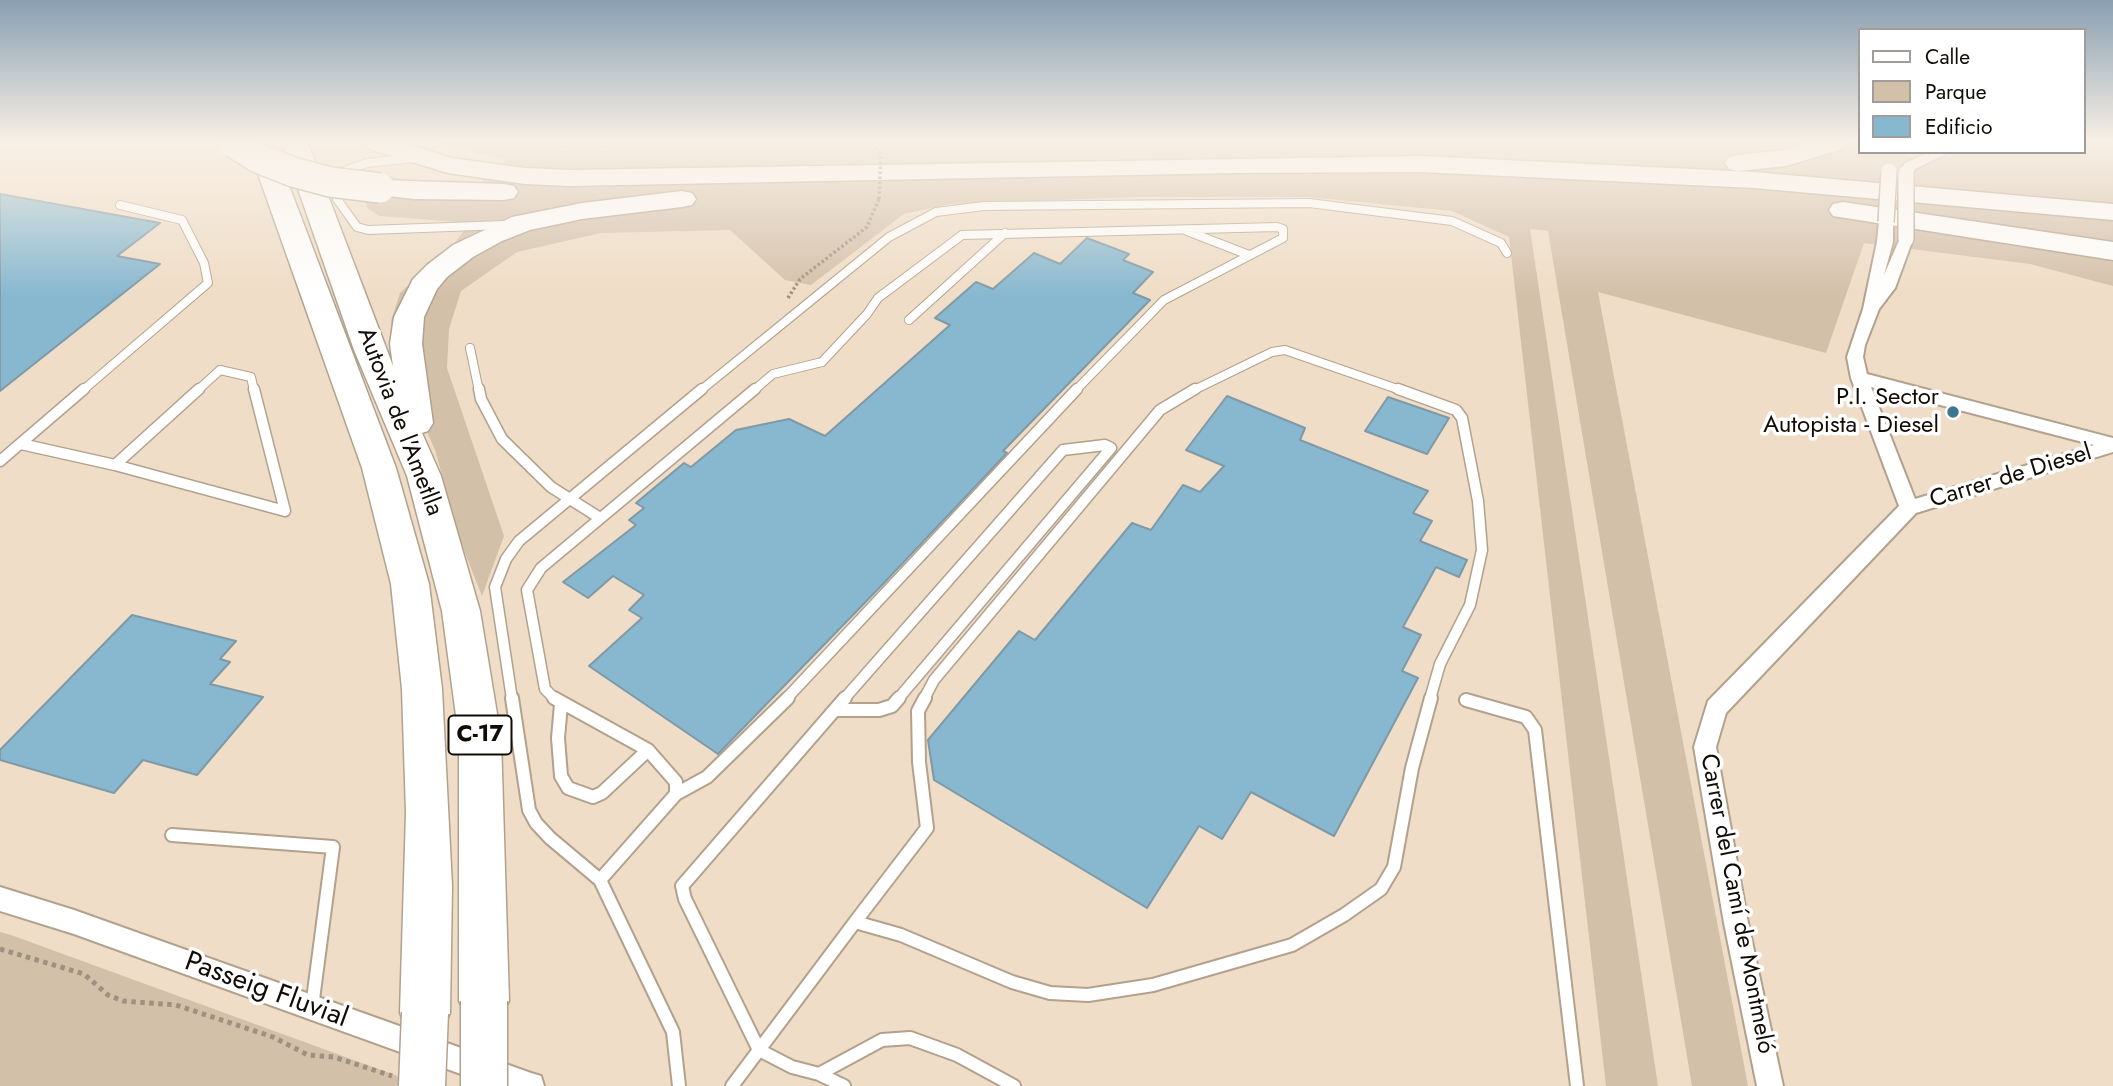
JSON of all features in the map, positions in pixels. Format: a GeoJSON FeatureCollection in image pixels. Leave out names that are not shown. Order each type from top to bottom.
{"type":"FeatureCollection","features":[{"type":"Feature","properties":{"kind":"highway","name":"Autovia de l'Ametlla"},"geometry":{"type":"LineString","coordinates":[[277,194],[379,468],[410,584],[422,689],[428,813],[425,1013],[410,1082]]}},
{"type":"Feature","properties":{"kind":"highway","name":"Autovia de l'Ametlla"},"geometry":{"type":"LineString","coordinates":[[313,194],[370,350],[424,476],[461,611],[480,738],[484,1086]]}},
{"type":"Feature","properties":{"kind":"highway"},"geometry":{"type":"LineString","coordinates":[[424,476],[406,344],[409,317],[424,286],[437,271],[463,251],[522,223],[629,204],[749,194]]}},
{"type":"Feature","properties":{"kind":"highway"},"geometry":{"type":"LineString","coordinates":[[1666,194],[1773,202],[1937,223],[2113,251]]}},
{"type":"Feature","properties":{"kind":"highway"},"geometry":{"type":"LineString","coordinates":[[1790,194],[2113,224]]}},
{"type":"Feature","properties":{"kind":"highway"},"geometry":{"type":"LineString","coordinates":[[1907,194],[2113,212]]}},
{"type":"Feature","properties":{"kind":"street"},"geometry":{"type":"LineString","coordinates":[[1888,194],[1885,242],[1871,309],[1855,357],[1859,378],[1909,508]]}},
{"type":"Feature","properties":{"kind":"street"},"geometry":{"type":"LineString","coordinates":[[1871,309],[1887,288],[1906,239],[1906,194]]}},
{"type":"Feature","properties":{"kind":"street"},"geometry":{"type":"LineString","coordinates":[[1859,378],[2113,445]]}},
{"type":"Feature","properties":{"kind":"street","name":"Carrer de Diesel"},"geometry":{"type":"LineString","coordinates":[[1909,508],[2113,445]]}},
{"type":"Feature","properties":{"kind":"street","name":"Carrer del Camí de Montmeló"},"geometry":{"type":"LineString","coordinates":[[1770,1086],[1736,923],[1704,747],[1716,708],[1909,508]]}},
{"type":"Feature","properties":{"kind":"street","name":"Passeig Fluvial"},"geometry":{"type":"LineString","coordinates":[[0,899],[74,922],[531,1086]]}},
{"type":"Feature","properties":{"kind":"lane"},"geometry":{"type":"LineString","coordinates":[[337,194],[337,199],[357,228],[368,230],[522,223]]}},
{"type":"Feature","properties":{"kind":"lane"},"geometry":{"type":"LineString","coordinates":[[679,1086],[673,1032],[600,880],[550,838],[529,810],[495,587],[506,559],[520,541],[785,318],[889,237],[936,212],[984,206],[1309,203],[1452,220],[1502,243],[1507,253]]}},
{"type":"Feature","properties":{"kind":"lane"},"geometry":{"type":"LineString","coordinates":[[0,461],[208,283],[204,263],[182,220],[120,205]]}},
{"type":"Feature","properties":{"kind":"lane"},"geometry":{"type":"LineString","coordinates":[[1183,229],[1249,256]]}},
{"type":"Feature","properties":{"kind":"lane"},"geometry":{"type":"LineString","coordinates":[[600,880],[676,794],[707,777],[790,696],[1052,414],[1164,300],[1283,238],[1283,229],[962,235],[877,298],[867,314],[822,362],[773,374],[541,568],[530,581],[527,590],[545,689],[561,704],[648,750],[676,782],[676,794]]}},
{"type":"Feature","properties":{"kind":"lane"},"geometry":{"type":"LineString","coordinates":[[909,320],[1005,233]]}},
{"type":"Feature","properties":{"kind":"lane"},"geometry":{"type":"LineString","coordinates":[[470,348],[481,398],[502,439],[551,487],[600,518]]}},
{"type":"Feature","properties":{"kind":"lane"},"geometry":{"type":"LineString","coordinates":[[732,1086],[855,922],[927,828],[919,762],[918,711],[934,680],[1160,410],[1208,381],[1272,352],[1285,351],[1297,352],[1435,402],[1455,410],[1462,418],[1478,501],[1482,550],[1470,605],[1440,663],[1412,768],[1394,867],[1381,888],[1344,915],[1292,944],[1153,985],[1088,995],[1050,993],[1012,982],[901,935],[855,922]]}},
{"type":"Feature","properties":{"kind":"lane"},"geometry":{"type":"LineString","coordinates":[[21,444],[115,465],[285,511],[251,377],[220,370],[115,465]]}},
{"type":"Feature","properties":{"kind":"lane"},"geometry":{"type":"LineString","coordinates":[[835,710],[879,710],[892,706],[1111,448],[1105,445],[1063,450],[835,710],[682,886],[685,899],[759,1050],[792,1067],[819,1074],[844,1086]]}},
{"type":"Feature","properties":{"kind":"lane"},"geometry":{"type":"LineString","coordinates":[[1465,700],[1526,717],[1535,730],[1577,1086]]}},
{"type":"Feature","properties":{"kind":"lane"},"geometry":{"type":"LineString","coordinates":[[561,704],[558,738],[561,776],[568,788],[593,797],[602,793],[648,750]]}},
{"type":"Feature","properties":{"kind":"lane"},"geometry":{"type":"LineString","coordinates":[[172,835],[333,847],[312,1007]]}},
{"type":"Feature","properties":{"kind":"lane"},"geometry":{"type":"LineString","coordinates":[[819,1074],[882,1040],[910,1038],[957,1055],[1014,1086]]}},
{"type":"Feature","properties":{"kind":"path"},"geometry":{"type":"LineString","coordinates":[[785,318],[783,305],[800,279],[867,227],[879,194]]}},
{"type":"Feature","properties":{"kind":"path"},"geometry":{"type":"LineString","coordinates":[[0,949],[84,974],[108,995],[123,1001],[176,1005],[273,1037],[308,1055],[334,1058],[410,1082]]}},
{"type":"Feature","properties":{"kind":"green space"},"geometry":{"type":"Polygon","coordinates":[[[364,194],[456,194],[465,196],[468,194],[2113,194],[2113,286],[2030,264],[1864,243],[1826,353],[1598,292],[1748,1086],[1692,1086],[1548,231],[1530,229],[1658,1086],[1606,1086],[1509,237],[1452,211],[1307,197],[1140,197],[950,204],[904,214],[811,285],[785,280],[730,230],[601,233],[517,252],[461,291],[449,329],[447,368],[504,536],[482,596],[461,543],[435,450],[398,366],[391,321],[400,293],[456,241],[470,223],[379,216],[367,208],[364,194]]]}},
{"type":"Feature","properties":{"kind":"green space"},"geometry":{"type":"Polygon","coordinates":[[[0,932],[11,935],[425,1086],[0,1086],[0,932]]]}},
{"type":"Feature","properties":{"kind":"building"},"geometry":{"type":"Polygon","coordinates":[[[0,194],[160,223],[117,256],[160,264],[0,391],[0,194]]]}},
{"type":"Feature","properties":{"kind":"building"},"geometry":{"type":"Polygon","coordinates":[[[1087,238],[1129,254],[1123,260],[1153,272],[1133,293],[1150,300],[1003,451],[1007,453],[718,754],[589,666],[642,618],[629,610],[644,595],[613,576],[588,598],[563,582],[636,525],[629,520],[644,508],[636,503],[684,463],[691,467],[736,430],[789,419],[825,436],[950,325],[935,318],[976,282],[993,289],[1034,253],[1060,264],[1087,238]]]}},
{"type":"Feature","properties":{"kind":"building"},"geometry":{"type":"Polygon","coordinates":[[[1227,396],[1305,428],[1300,440],[1428,491],[1413,513],[1432,521],[1420,541],[1467,560],[1459,577],[1436,567],[1403,627],[1421,635],[1402,671],[1418,678],[1334,836],[1251,792],[1222,839],[1199,826],[1147,908],[934,780],[928,740],[1019,631],[1035,640],[1132,523],[1151,530],[1183,485],[1200,492],[1224,466],[1186,450],[1227,396]]]}},
{"type":"Feature","properties":{"kind":"building"},"geometry":{"type":"Polygon","coordinates":[[[1388,397],[1449,418],[1427,454],[1365,431],[1388,397]]]}},
{"type":"Feature","properties":{"kind":"building"},"geometry":{"type":"Polygon","coordinates":[[[132,615],[236,641],[220,659],[230,662],[210,684],[263,697],[197,775],[143,760],[114,793],[0,760],[0,750],[132,615]]]}},
{"type":"Feature","properties":{"kind":"place","name":"P.I. Sector Autopista - Diesel"},"geometry":{"type":"Point","coordinates":[1953,412]}}]}
